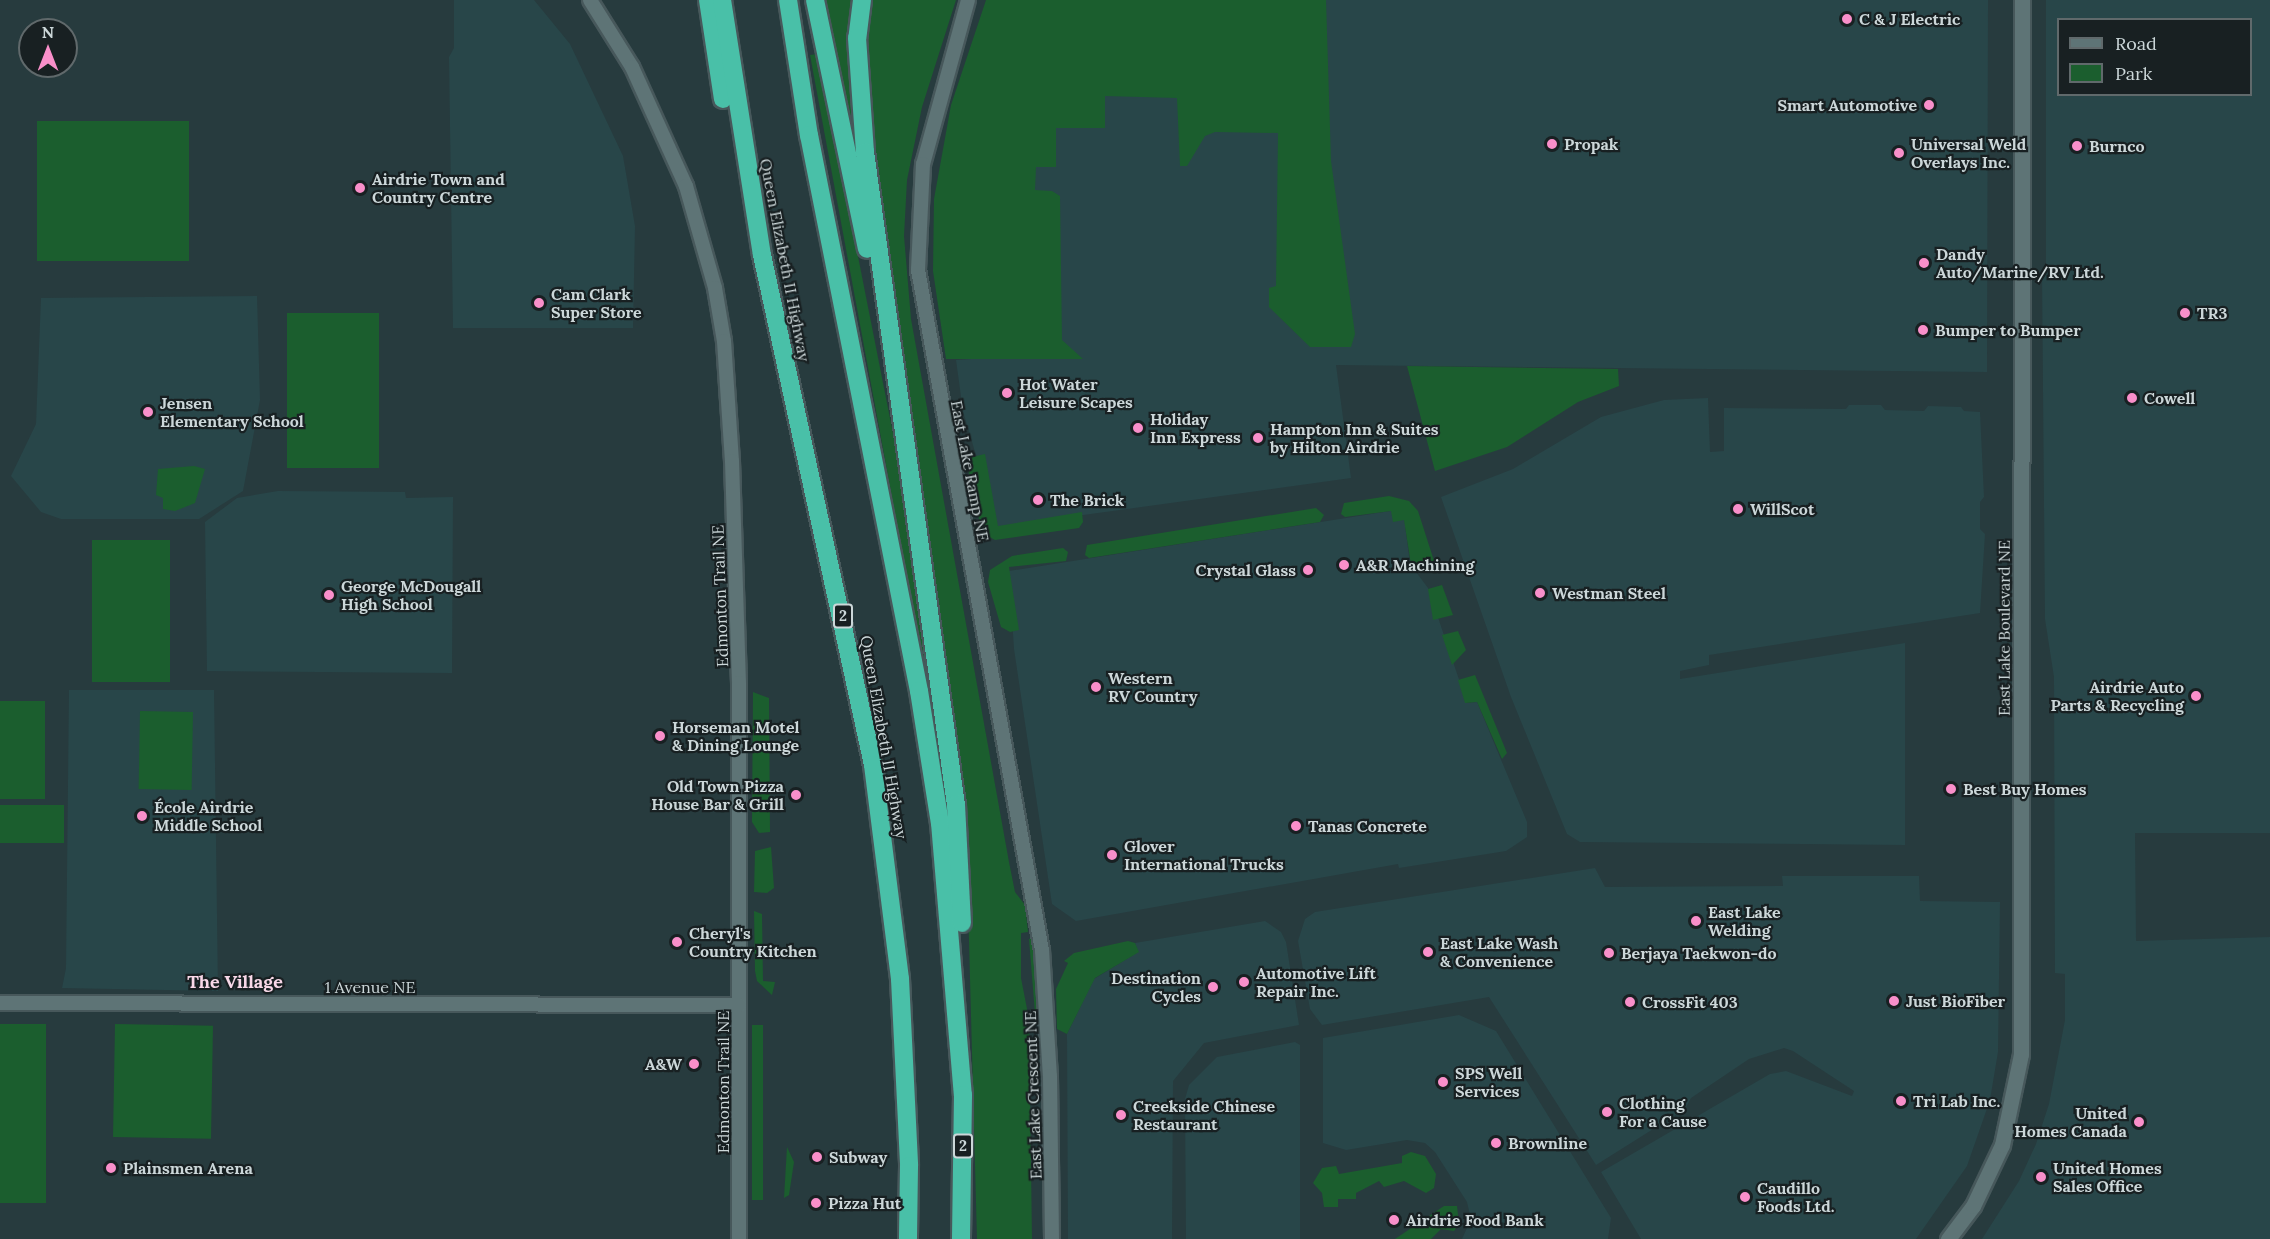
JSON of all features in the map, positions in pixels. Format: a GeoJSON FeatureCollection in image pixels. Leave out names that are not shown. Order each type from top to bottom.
{"type":"FeatureCollection","features":[{"type":"Feature","properties":{"kind":"highway"},"geometry":{"type":"LineString","coordinates":[[708,0],[730,143],[762,255]]}},
{"type":"Feature","properties":{"kind":"highway","name":"Queen Elizabeth II Highway"},"geometry":{"type":"LineString","coordinates":[[722,0],[762,255],[873,765],[900,979],[909,1166],[908,1239]]}},
{"type":"Feature","properties":{"kind":"highway","name":"2"},"geometry":{"type":"LineString","coordinates":[[788,0],[809,135],[919,691],[940,823],[961,1053],[962,1239]]}},
{"type":"Feature","properties":{"kind":"highway"},"geometry":{"type":"LineString","coordinates":[[814,0],[892,359]]}},
{"type":"Feature","properties":{"kind":"highway"},"geometry":{"type":"LineString","coordinates":[[862,0],[857,38],[865,152],[892,359],[928,584],[956,805],[963,927],[961,1053]]}},
{"type":"Feature","properties":{"kind":"main road","name":"East Lake Boulevard NE"},"geometry":{"type":"LineString","coordinates":[[1948,1239],[1973,1206],[2002,1145],[2021,1054],[2022,0]]}},
{"type":"Feature","properties":{"kind":"street","name":"Edmonton Trail NE"},"geometry":{"type":"LineString","coordinates":[[590,0],[632,67],[686,186],[712,277],[724,341],[732,440],[739,683],[739,1239]]}},
{"type":"Feature","properties":{"kind":"street","name":"East Lake Ramp NE"},"geometry":{"type":"LineString","coordinates":[[968,0],[923,164],[918,270],[1042,950]]}},
{"type":"Feature","properties":{"kind":"street","name":"East Lake Crescent NE"},"geometry":{"type":"LineString","coordinates":[[1042,950],[1050,1076],[1052,1239]]}},
{"type":"Feature","properties":{"kind":"street","name":"1 Avenue NE"},"geometry":{"type":"LineString","coordinates":[[0,1003],[739,1005]]}},
{"type":"Feature","properties":{"kind":"shaded area"},"geometry":{"type":"Polygon","coordinates":[[[454,0],[534,0],[570,44],[623,156],[635,226],[633,328],[453,328],[449,57],[454,48],[454,0]]]}},
{"type":"Feature","properties":{"kind":"shaded area"},"geometry":{"type":"Polygon","coordinates":[[[1014,0],[1988,0],[1987,372],[1336,365],[1351,478],[997,527],[963,411],[956,360],[971,359],[1014,0]]]}},
{"type":"Feature","properties":{"kind":"shaded area"},"geometry":{"type":"Polygon","coordinates":[[[2046,0],[2270,0],[2270,833],[2135,833],[2136,941],[2270,937],[2270,1239],[1982,1239],[2019,1181],[2036,1144],[2049,1104],[2065,1020],[2065,974],[2055,973],[2054,677],[2045,619],[2042,273],[2046,273],[2046,0]]]}},
{"type":"Feature","properties":{"kind":"shaded area","name":"Jensen Elementary School"},"geometry":{"type":"Polygon","coordinates":[[[257,296],[260,400],[243,491],[199,519],[61,519],[41,512],[11,476],[36,424],[41,298],[257,296]]]}},
{"type":"Feature","properties":{"kind":"shaded area"},"geometry":{"type":"Polygon","coordinates":[[[1708,398],[1710,452],[1724,451],[1724,408],[1846,409],[1849,405],[1881,405],[1885,410],[1924,411],[1928,406],[1961,407],[1964,411],[1980,412],[1984,497],[1980,502],[1980,529],[1985,534],[1980,613],[1709,655],[1709,665],[1680,671],[1680,679],[1905,643],[1905,845],[1580,842],[1567,834],[1511,697],[1441,497],[1513,469],[1601,417],[1664,400],[1708,398]]]}},
{"type":"Feature","properties":{"kind":"shaded area","name":"George McDougall High School"},"geometry":{"type":"Polygon","coordinates":[[[278,491],[405,492],[406,498],[453,497],[452,673],[207,671],[205,522],[237,498],[278,491]]]}},
{"type":"Feature","properties":{"kind":"shaded area"},"geometry":{"type":"Polygon","coordinates":[[[1403,509],[1410,564],[1428,588],[1467,703],[1477,702],[1527,822],[1527,837],[1506,851],[1399,868],[1398,864],[1076,921],[1052,904],[1014,649],[1009,571],[1403,509]]]}},
{"type":"Feature","properties":{"kind":"shaded area","name":"École Airdrie Middle School"},"geometry":{"type":"Polygon","coordinates":[[[69,690],[214,690],[218,991],[62,988],[66,968],[69,690]]]}},
{"type":"Feature","properties":{"kind":"shaded area"},"geometry":{"type":"Polygon","coordinates":[[[1595,868],[1605,887],[1783,886],[1782,876],[1919,876],[1920,901],[2000,902],[1998,1052],[1990,1100],[1967,1166],[1916,1239],[1641,1239],[1601,1172],[1770,1074],[1786,1071],[1852,1096],[1854,1091],[1793,1051],[1784,1048],[1749,1059],[1691,1098],[1685,1109],[1596,1165],[1489,997],[1322,1025],[1310,1009],[1298,941],[1305,919],[1315,912],[1595,868]]]}},
{"type":"Feature","properties":{"kind":"shaded area"},"geometry":{"type":"Polygon","coordinates":[[[1265,921],[1281,932],[1286,942],[1299,1025],[1204,1043],[1173,1081],[1172,1239],[1068,1239],[1067,1034],[1094,979],[1138,952],[1135,943],[1265,921]]]}},
{"type":"Feature","properties":{"kind":"shaded area"},"geometry":{"type":"Polygon","coordinates":[[[1459,1015],[1496,1031],[1611,1218],[1608,1239],[1462,1239],[1471,1219],[1467,1202],[1435,1152],[1425,1143],[1407,1140],[1346,1150],[1323,1143],[1323,1038],[1459,1015]]]}},
{"type":"Feature","properties":{"kind":"shaded area"},"geometry":{"type":"Polygon","coordinates":[[[1295,1042],[1300,1045],[1300,1239],[1186,1239],[1185,1099],[1189,1085],[1217,1057],[1295,1042]]]}},
{"type":"Feature","properties":{"kind":"green space"},"geometry":{"type":"Polygon","coordinates":[[[822,0],[856,0],[856,126],[852,132],[848,129],[822,0]]]}},
{"type":"Feature","properties":{"kind":"green space"},"geometry":{"type":"Polygon","coordinates":[[[870,0],[956,0],[922,107],[907,180],[904,236],[911,319],[1009,862],[1015,892],[1025,905],[1028,932],[1021,933],[1021,978],[1029,1019],[1032,1239],[977,1239],[967,866],[877,166],[866,59],[870,0]]]}},
{"type":"Feature","properties":{"kind":"green space"},"geometry":{"type":"Polygon","coordinates":[[[986,0],[1326,0],[1331,161],[1355,334],[1351,347],[1310,347],[1269,307],[1269,288],[1276,286],[1278,133],[1215,132],[1205,136],[1187,166],[1180,166],[1177,98],[1105,96],[1105,128],[1056,128],[1056,167],[1036,167],[1035,190],[1052,191],[1060,196],[1062,340],[1083,359],[946,359],[933,271],[934,199],[951,105],[986,0]]]}},
{"type":"Feature","properties":{"kind":"green space"},"geometry":{"type":"Polygon","coordinates":[[[818,54],[904,489],[931,673],[930,702],[810,55],[818,54]]]}},
{"type":"Feature","properties":{"kind":"green space"},"geometry":{"type":"Polygon","coordinates":[[[37,121],[189,121],[189,261],[37,261],[37,121]]]}},
{"type":"Feature","properties":{"kind":"green space"},"geometry":{"type":"Polygon","coordinates":[[[287,313],[379,313],[379,468],[287,468],[287,313]]]}},
{"type":"Feature","properties":{"kind":"green space"},"geometry":{"type":"Polygon","coordinates":[[[1407,366],[1618,369],[1619,386],[1578,402],[1507,447],[1435,471],[1407,366]]]}},
{"type":"Feature","properties":{"kind":"green space"},"geometry":{"type":"Polygon","coordinates":[[[985,454],[998,526],[1082,512],[1083,522],[1079,528],[995,540],[982,533],[968,469],[972,457],[985,454]]]}},
{"type":"Feature","properties":{"kind":"green space"},"geometry":{"type":"Polygon","coordinates":[[[194,466],[205,469],[195,503],[175,511],[163,509],[163,498],[156,495],[158,469],[194,466]]]}},
{"type":"Feature","properties":{"kind":"green space"},"geometry":{"type":"Polygon","coordinates":[[[1389,496],[1409,501],[1418,511],[1436,567],[1403,572],[1403,567],[1411,565],[1404,520],[1393,522],[1391,511],[1345,517],[1341,514],[1344,503],[1389,496]]]}},
{"type":"Feature","properties":{"kind":"green space"},"geometry":{"type":"Polygon","coordinates":[[[1316,508],[1324,515],[1320,522],[1089,558],[1085,555],[1087,545],[1316,508]]]}},
{"type":"Feature","properties":{"kind":"green space"},"geometry":{"type":"Polygon","coordinates":[[[92,540],[170,540],[170,682],[92,682],[92,540]]]}},
{"type":"Feature","properties":{"kind":"green space"},"geometry":{"type":"Polygon","coordinates":[[[1063,548],[1068,552],[1066,561],[1009,567],[1019,630],[1010,632],[1001,627],[988,582],[990,570],[1012,556],[1063,548]]]}},
{"type":"Feature","properties":{"kind":"green space"},"geometry":{"type":"Polygon","coordinates":[[[1442,585],[1453,615],[1433,620],[1428,589],[1442,585]]]}},
{"type":"Feature","properties":{"kind":"green space"},"geometry":{"type":"Polygon","coordinates":[[[1458,631],[1466,650],[1452,665],[1442,635],[1458,631]]]}},
{"type":"Feature","properties":{"kind":"green space"},"geometry":{"type":"Polygon","coordinates":[[[1475,675],[1507,753],[1502,759],[1477,702],[1465,703],[1458,680],[1475,675]]]}},
{"type":"Feature","properties":{"kind":"green space"},"geometry":{"type":"Polygon","coordinates":[[[753,692],[769,698],[770,832],[759,833],[752,822],[753,692]]]}},
{"type":"Feature","properties":{"kind":"green space"},"geometry":{"type":"Polygon","coordinates":[[[0,701],[45,701],[45,799],[0,799],[0,701]]]}},
{"type":"Feature","properties":{"kind":"green space"},"geometry":{"type":"Polygon","coordinates":[[[140,711],[193,712],[192,790],[139,789],[140,711]]]}},
{"type":"Feature","properties":{"kind":"green space"},"geometry":{"type":"Polygon","coordinates":[[[0,805],[64,805],[64,843],[0,843],[0,805]]]}},
{"type":"Feature","properties":{"kind":"green space"},"geometry":{"type":"Polygon","coordinates":[[[771,847],[774,888],[767,893],[754,892],[755,851],[771,847]]]}},
{"type":"Feature","properties":{"kind":"green space"},"geometry":{"type":"Polygon","coordinates":[[[754,911],[762,914],[763,981],[775,982],[772,995],[757,981],[754,911]]]}},
{"type":"Feature","properties":{"kind":"green space"},"geometry":{"type":"Polygon","coordinates":[[[1029,939],[1032,939],[1039,1005],[1035,1014],[1029,939]]]}},
{"type":"Feature","properties":{"kind":"green space"},"geometry":{"type":"Polygon","coordinates":[[[1128,941],[1135,943],[1139,952],[1095,978],[1067,1034],[1057,1029],[1056,989],[1068,963],[1064,961],[1074,953],[1128,941]]]}},
{"type":"Feature","properties":{"kind":"green space"},"geometry":{"type":"Polygon","coordinates":[[[0,1024],[46,1024],[46,1203],[0,1203],[0,1024]]]}},
{"type":"Feature","properties":{"kind":"green space"},"geometry":{"type":"Polygon","coordinates":[[[115,1024],[213,1026],[211,1139],[113,1137],[115,1024]]]}},
{"type":"Feature","properties":{"kind":"green space"},"geometry":{"type":"Polygon","coordinates":[[[752,1025],[763,1025],[763,1200],[752,1200],[752,1025]]]}},
{"type":"Feature","properties":{"kind":"green space"},"geometry":{"type":"Polygon","coordinates":[[[787,1147],[794,1162],[789,1195],[784,1198],[787,1147]]]}},
{"type":"Feature","properties":{"kind":"green space"},"geometry":{"type":"Polygon","coordinates":[[[1411,1152],[1425,1156],[1436,1174],[1434,1188],[1426,1193],[1404,1181],[1384,1187],[1379,1181],[1356,1193],[1356,1199],[1338,1199],[1338,1207],[1324,1207],[1322,1193],[1313,1183],[1322,1168],[1336,1166],[1339,1174],[1402,1163],[1402,1156],[1411,1152]]]}},
{"type":"Feature","properties":{"kind":"green space"},"geometry":{"type":"Polygon","coordinates":[[[1444,1206],[1457,1206],[1459,1224],[1454,1231],[1441,1229],[1431,1239],[1395,1239],[1444,1206]]]}},
{"type":"Feature","properties":{"kind":"place","name":"C & J Electric"},"geometry":{"type":"Point","coordinates":[1847,19]}},
{"type":"Feature","properties":{"kind":"place","name":"Smart Automotive"},"geometry":{"type":"Point","coordinates":[1929,105]}},
{"type":"Feature","properties":{"kind":"place","name":"Propak"},"geometry":{"type":"Point","coordinates":[1552,144]}},
{"type":"Feature","properties":{"kind":"place","name":"Burnco"},"geometry":{"type":"Point","coordinates":[2077,146]}},
{"type":"Feature","properties":{"kind":"place","name":"Universal Weld Overlays Inc."},"geometry":{"type":"Point","coordinates":[1899,153]}},
{"type":"Feature","properties":{"kind":"place","name":"Airdrie Town and Country Centre"},"geometry":{"type":"Point","coordinates":[360,188]}},
{"type":"Feature","properties":{"kind":"place","name":"Dandy Auto/Marine/RV Ltd."},"geometry":{"type":"Point","coordinates":[1924,263]}},
{"type":"Feature","properties":{"kind":"place","name":"Cam Clark Super Store"},"geometry":{"type":"Point","coordinates":[539,303]}},
{"type":"Feature","properties":{"kind":"place","name":"TR3"},"geometry":{"type":"Point","coordinates":[2185,313]}},
{"type":"Feature","properties":{"kind":"place","name":"Bumper to Bumper"},"geometry":{"type":"Point","coordinates":[1923,330]}},
{"type":"Feature","properties":{"kind":"place","name":"Hot Water Leisure Scapes"},"geometry":{"type":"Point","coordinates":[1007,393]}},
{"type":"Feature","properties":{"kind":"place","name":"Cowell"},"geometry":{"type":"Point","coordinates":[2132,398]}},
{"type":"Feature","properties":{"kind":"place","name":"Jensen Elementary School"},"geometry":{"type":"Point","coordinates":[148,412]}},
{"type":"Feature","properties":{"kind":"place","name":"Holiday Inn Express"},"geometry":{"type":"Point","coordinates":[1138,428]}},
{"type":"Feature","properties":{"kind":"place","name":"Hampton Inn & Suites by Hilton Airdrie"},"geometry":{"type":"Point","coordinates":[1258,438]}},
{"type":"Feature","properties":{"kind":"place","name":"The Brick"},"geometry":{"type":"Point","coordinates":[1038,500]}},
{"type":"Feature","properties":{"kind":"place","name":"WillScot"},"geometry":{"type":"Point","coordinates":[1738,509]}},
{"type":"Feature","properties":{"kind":"place","name":"A&R Machining"},"geometry":{"type":"Point","coordinates":[1344,565]}},
{"type":"Feature","properties":{"kind":"place","name":"Crystal Glass"},"geometry":{"type":"Point","coordinates":[1308,570]}},
{"type":"Feature","properties":{"kind":"place","name":"Westman Steel"},"geometry":{"type":"Point","coordinates":[1540,593]}},
{"type":"Feature","properties":{"kind":"place","name":"George McDougall High School"},"geometry":{"type":"Point","coordinates":[329,595]}},
{"type":"Feature","properties":{"kind":"place","name":"Western RV Country"},"geometry":{"type":"Point","coordinates":[1096,687]}},
{"type":"Feature","properties":{"kind":"place","name":"Airdrie Auto Parts & Recycling"},"geometry":{"type":"Point","coordinates":[2196,696]}},
{"type":"Feature","properties":{"kind":"place","name":"Horseman Motel & Dining Lounge"},"geometry":{"type":"Point","coordinates":[660,736]}},
{"type":"Feature","properties":{"kind":"place","name":"Best Buy Homes"},"geometry":{"type":"Point","coordinates":[1951,789]}},
{"type":"Feature","properties":{"kind":"place","name":"Old Town Pizza House Bar & Grill"},"geometry":{"type":"Point","coordinates":[796,795]}},
{"type":"Feature","properties":{"kind":"place","name":"École Airdrie Middle School"},"geometry":{"type":"Point","coordinates":[142,816]}},
{"type":"Feature","properties":{"kind":"place","name":"Tanas Concrete"},"geometry":{"type":"Point","coordinates":[1296,826]}},
{"type":"Feature","properties":{"kind":"place","name":"Glover International Trucks"},"geometry":{"type":"Point","coordinates":[1112,855]}},
{"type":"Feature","properties":{"kind":"place","name":"East Lake Welding"},"geometry":{"type":"Point","coordinates":[1696,921]}},
{"type":"Feature","properties":{"kind":"place","name":"Cheryl's Country Kitchen"},"geometry":{"type":"Point","coordinates":[677,942]}},
{"type":"Feature","properties":{"kind":"place","name":"East Lake Wash & Convenience"},"geometry":{"type":"Point","coordinates":[1428,952]}},
{"type":"Feature","properties":{"kind":"place","name":"Berjaya Taekwon-do"},"geometry":{"type":"Point","coordinates":[1609,953]}},
{"type":"Feature","properties":{"kind":"place","name":"Automotive Lift Repair Inc."},"geometry":{"type":"Point","coordinates":[1244,982]}},
{"type":"Feature","properties":{"kind":"place","name":"Destination Cycles"},"geometry":{"type":"Point","coordinates":[1213,987]}},
{"type":"Feature","properties":{"kind":"place","name":"Just BioFiber"},"geometry":{"type":"Point","coordinates":[1894,1001]}},
{"type":"Feature","properties":{"kind":"place","name":"CrossFit 403"},"geometry":{"type":"Point","coordinates":[1630,1002]}},
{"type":"Feature","properties":{"kind":"place","name":"A&W"},"geometry":{"type":"Point","coordinates":[694,1064]}},
{"type":"Feature","properties":{"kind":"place","name":"SPS Well Services"},"geometry":{"type":"Point","coordinates":[1443,1082]}},
{"type":"Feature","properties":{"kind":"place","name":"Tri Lab Inc."},"geometry":{"type":"Point","coordinates":[1901,1101]}},
{"type":"Feature","properties":{"kind":"place","name":"Clothing For a Cause"},"geometry":{"type":"Point","coordinates":[1607,1112]}},
{"type":"Feature","properties":{"kind":"place","name":"Creekside Chinese Restaurant"},"geometry":{"type":"Point","coordinates":[1121,1115]}},
{"type":"Feature","properties":{"kind":"place","name":"United Homes Canada"},"geometry":{"type":"Point","coordinates":[2139,1122]}},
{"type":"Feature","properties":{"kind":"place","name":"Brownline"},"geometry":{"type":"Point","coordinates":[1496,1143]}},
{"type":"Feature","properties":{"kind":"place","name":"Subway"},"geometry":{"type":"Point","coordinates":[817,1157]}},
{"type":"Feature","properties":{"kind":"place","name":"Plainsmen Arena"},"geometry":{"type":"Point","coordinates":[111,1168]}},
{"type":"Feature","properties":{"kind":"place","name":"United Homes Sales Office"},"geometry":{"type":"Point","coordinates":[2041,1177]}},
{"type":"Feature","properties":{"kind":"place","name":"Caudillo Foods Ltd."},"geometry":{"type":"Point","coordinates":[1745,1197]}},
{"type":"Feature","properties":{"kind":"place","name":"Pizza Hut"},"geometry":{"type":"Point","coordinates":[816,1203]}},
{"type":"Feature","properties":{"kind":"place","name":"Airdrie Food Bank"},"geometry":{"type":"Point","coordinates":[1394,1220]}},
{"type":"Feature","properties":{"kind":"district","name":"The Village"},"geometry":{"type":"Point","coordinates":[235,982]}}]}
